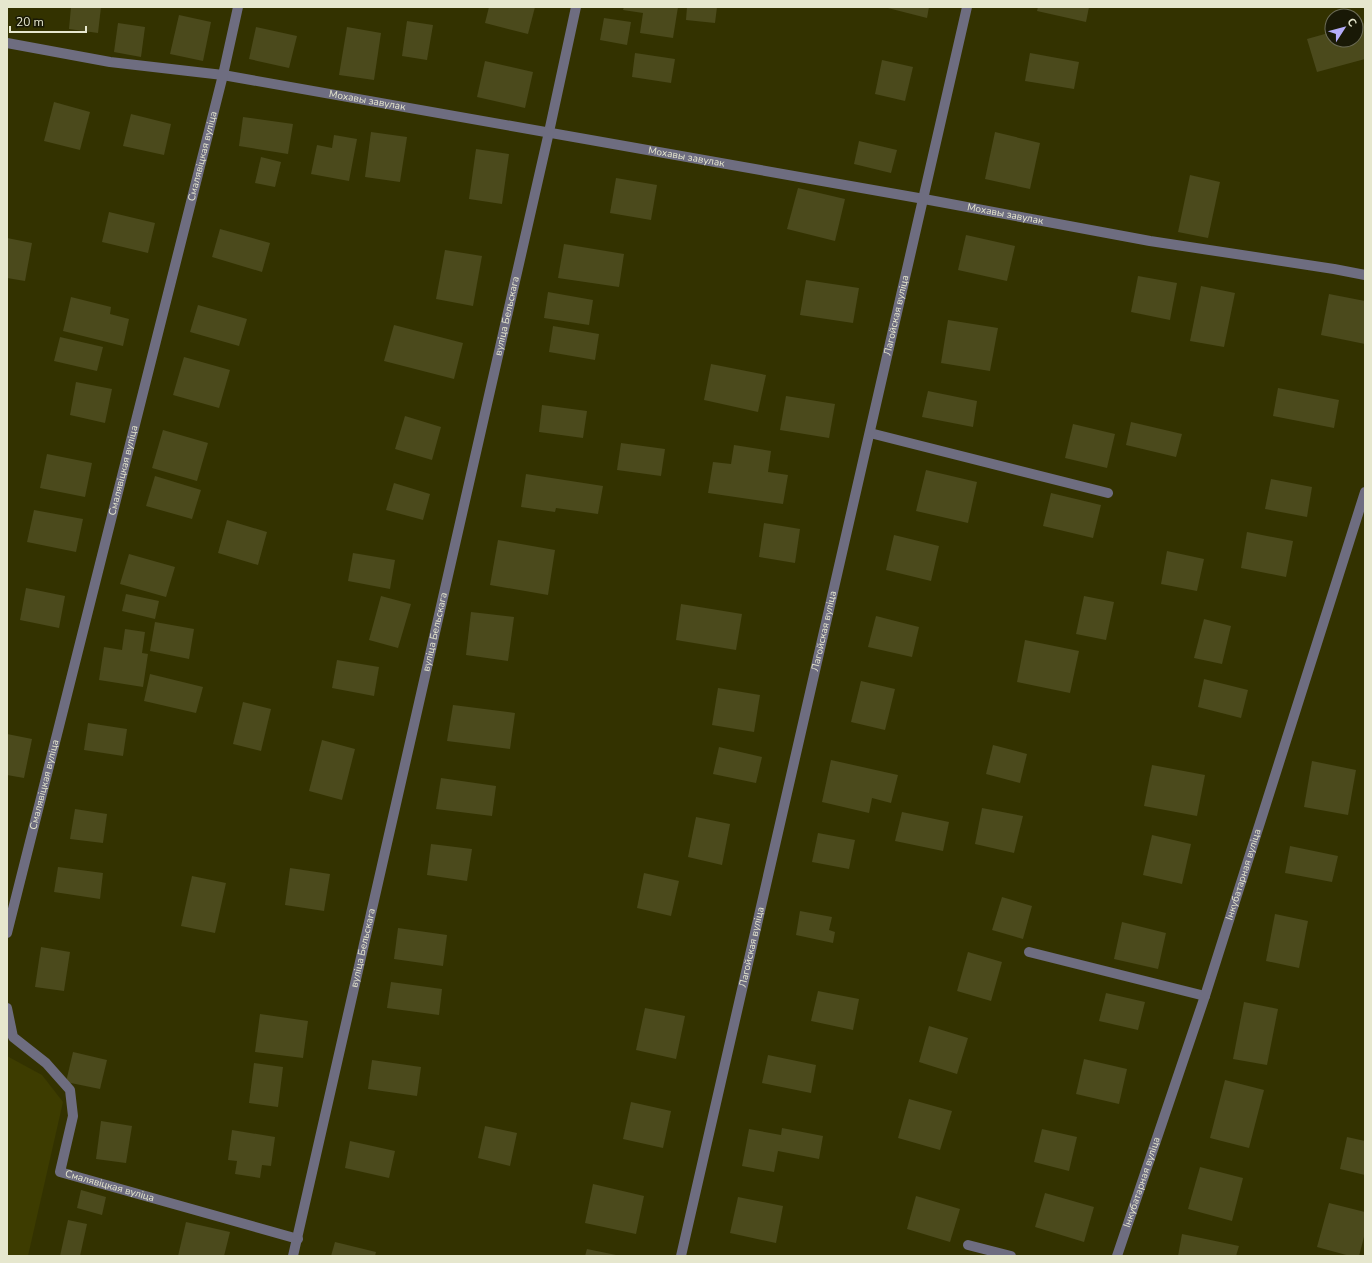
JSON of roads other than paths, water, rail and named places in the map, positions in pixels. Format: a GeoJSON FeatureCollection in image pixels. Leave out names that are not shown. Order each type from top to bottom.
{"type":"FeatureCollection","features":[{"type":"Feature","properties":{"kind":"street","name":"Смалявіцкая вуліца"},"geometry":{"type":"LineString","coordinates":[[7,933],[223,75],[238,7]]}},
{"type":"Feature","properties":{"kind":"street","name":"вуліца Бельскага"},"geometry":{"type":"LineString","coordinates":[[293,1256],[549,132],[576,7]]}},
{"type":"Feature","properties":{"kind":"street","name":"Лагойская вуліца"},"geometry":{"type":"LineString","coordinates":[[681,1256],[967,7]]}},
{"type":"Feature","properties":{"kind":"street","name":"Мохавы завулак"},"geometry":{"type":"LineString","coordinates":[[7,43],[110,62],[223,75],[924,199],[1150,242],[1334,269],[1365,275]]}},
{"type":"Feature","properties":{"kind":"street"},"geometry":{"type":"LineString","coordinates":[[870,433],[1108,493]]}},
{"type":"Feature","properties":{"kind":"street","name":"Інкубатарная вуліца"},"geometry":{"type":"LineString","coordinates":[[1118,1256],[1205,996],[1365,492]]}},
{"type":"Feature","properties":{"kind":"street"},"geometry":{"type":"LineString","coordinates":[[1028,952],[1205,996]]}},
{"type":"Feature","properties":{"kind":"street","name":"Смалявіцкая вуліца"},"geometry":{"type":"LineString","coordinates":[[7,1008],[12,1037],[46,1063],[70,1090],[73,1116],[60,1172],[298,1239]]}},
{"type":"Feature","properties":{"kind":"street"},"geometry":{"type":"LineString","coordinates":[[968,1245],[1011,1256]]}}]}
